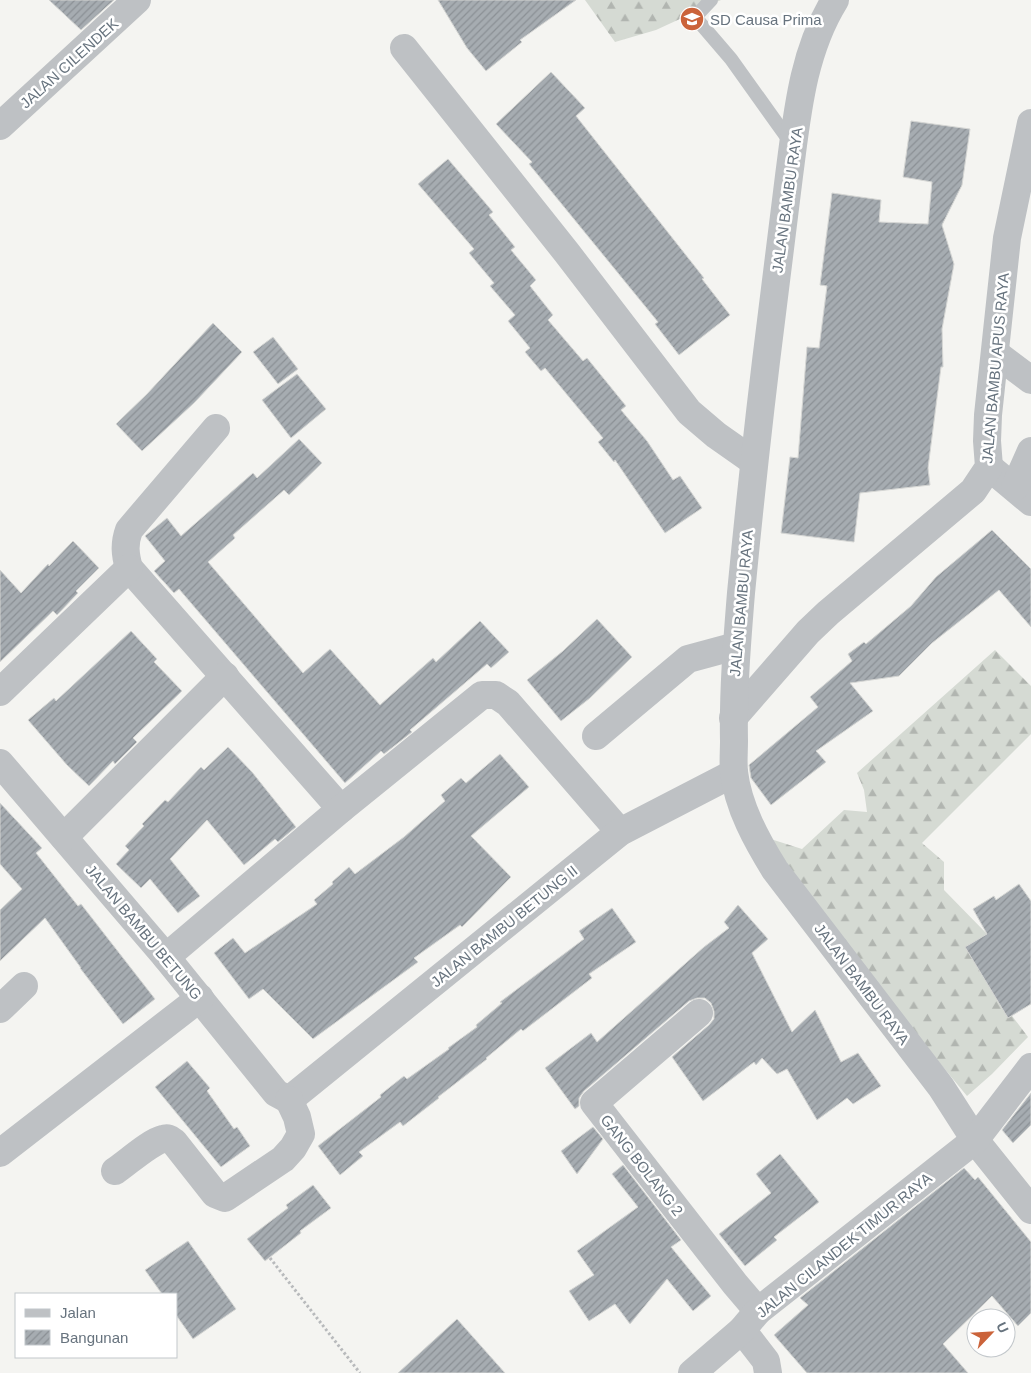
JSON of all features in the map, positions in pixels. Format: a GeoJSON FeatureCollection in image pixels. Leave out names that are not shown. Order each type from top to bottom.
{"type":"FeatureCollection","features":[{"type":"Feature","properties":{"kind":"street","name":"JALAN CILENDEK"},"geometry":{"type":"LineString","coordinates":[[0,126],[137,0]]}},
{"type":"Feature","properties":{"kind":"street","name":"JALAN BAMBU RAYA"},"geometry":{"type":"LineString","coordinates":[[834,0],[812,45],[804,77],[793,146],[753,461],[736,646],[733,718],[734,773],[751,828],[775,870],[941,1087],[975,1140],[1031,1210]]}},
{"type":"Feature","properties":{"kind":"street"},"geometry":{"type":"LineString","coordinates":[[404,48],[567,253],[690,412],[716,435],[753,461]]}},
{"type":"Feature","properties":{"kind":"street","name":"JALAN BAMBU APUS RAYA"},"geometry":{"type":"LineString","coordinates":[[733,718],[808,632],[973,491],[989,467],[987,432],[1007,238],[1031,123]]}},
{"type":"Feature","properties":{"kind":"street"},"geometry":{"type":"LineString","coordinates":[[995,353],[1031,380]]}},
{"type":"Feature","properties":{"kind":"street"},"geometry":{"type":"LineString","coordinates":[[216,428],[129,530],[125,551],[129,568],[341,809]]}},
{"type":"Feature","properties":{"kind":"street"},"geometry":{"type":"LineString","coordinates":[[989,467],[1023,494],[1031,451]]}},
{"type":"Feature","properties":{"kind":"street"},"geometry":{"type":"LineString","coordinates":[[0,692],[129,568]]}},
{"type":"Feature","properties":{"kind":"street"},"geometry":{"type":"LineString","coordinates":[[596,736],[688,659],[736,646]]}},
{"type":"Feature","properties":{"kind":"street"},"geometry":{"type":"LineString","coordinates":[[64,837],[224,676]]}},
{"type":"Feature","properties":{"kind":"street"},"geometry":{"type":"LineString","coordinates":[[166,956],[341,809],[482,695],[496,695],[508,703],[620,832]]}},
{"type":"Feature","properties":{"kind":"street","name":"JALAN BAMBU BETUNG"},"geometry":{"type":"LineString","coordinates":[[0,763],[166,956],[276,1093],[289,1100]]}},
{"type":"Feature","properties":{"kind":"street","name":"JALAN BAMBU BETUNG II"},"geometry":{"type":"LineString","coordinates":[[289,1100],[620,832],[734,773]]}},
{"type":"Feature","properties":{"kind":"street"},"geometry":{"type":"LineString","coordinates":[[0,1009],[24,986]]}},
{"type":"Feature","properties":{"kind":"street"},"geometry":{"type":"LineString","coordinates":[[0,1153],[200,998]]}},
{"type":"Feature","properties":{"kind":"street","name":"GANG BOLANG 2"},"geometry":{"type":"LineString","coordinates":[[699,1013],[594,1103],[735,1284],[750,1320]]}},
{"type":"Feature","properties":{"kind":"street","name":"JALAN CILANDEK TIMUR RAYA"},"geometry":{"type":"LineString","coordinates":[[692,1373],[750,1320],[975,1140],[1031,1067]]}},
{"type":"Feature","properties":{"kind":"street"},"geometry":{"type":"LineString","coordinates":[[115,1171],[154,1143],[168,1138],[174,1142],[215,1194],[225,1198],[283,1160],[293,1148],[301,1134],[297,1117],[289,1100]]}},
{"type":"Feature","properties":{"kind":"street"},"geometry":{"type":"LineString","coordinates":[[750,1320],[766,1361],[768,1373]]}},
{"type":"Feature","properties":{"kind":"lane"},"geometry":{"type":"LineString","coordinates":[[711,0],[695,17],[730,59],[793,146]]}},
{"type":"Feature","properties":{"kind":"path"},"geometry":{"type":"LineString","coordinates":[[270,1258],[360,1373]]}},
{"type":"Feature","properties":{"kind":"green space"},"geometry":{"type":"Polygon","coordinates":[[[585,0],[721,0],[656,30],[615,42],[585,0]]]}},
{"type":"Feature","properties":{"kind":"green space"},"geometry":{"type":"Polygon","coordinates":[[[995,650],[1031,686],[1031,734],[922,843],[944,862],[944,890],[987,934],[966,947],[988,984],[1028,1037],[992,1074],[967,1096],[749,832],[802,849],[844,810],[867,812],[864,790],[857,773],[995,650]]]}},
{"type":"Feature","properties":{"kind":"building"},"geometry":{"type":"Polygon","coordinates":[[[49,0],[114,0],[81,30],[49,0]]]}},
{"type":"Feature","properties":{"kind":"building"},"geometry":{"type":"Polygon","coordinates":[[[438,0],[576,0],[520,40],[522,42],[486,71],[467,48],[438,0]]]}},
{"type":"Feature","properties":{"kind":"building"},"geometry":{"type":"Polygon","coordinates":[[[551,72],[585,108],[576,116],[704,278],[702,279],[730,315],[679,355],[655,324],[658,322],[529,164],[532,162],[496,124],[551,72]]]}},
{"type":"Feature","properties":{"kind":"building"},"geometry":{"type":"Polygon","coordinates":[[[911,121],[970,129],[962,185],[942,225],[954,264],[942,329],[943,367],[941,367],[928,468],[930,485],[860,493],[854,542],[781,533],[790,457],[798,458],[807,347],[819,348],[827,286],[820,285],[832,193],[881,200],[879,222],[928,224],[932,182],[903,177],[911,121]]]}},
{"type":"Feature","properties":{"kind":"building"},"geometry":{"type":"Polygon","coordinates":[[[448,159],[493,212],[489,215],[515,247],[511,250],[536,280],[530,286],[553,315],[548,320],[583,361],[587,358],[626,406],[621,410],[647,441],[673,480],[680,476],[702,508],[665,533],[615,460],[614,462],[598,442],[603,438],[545,368],[541,371],[525,352],[530,348],[508,321],[515,315],[490,286],[494,283],[469,253],[474,249],[418,184],[448,159]]]}},
{"type":"Feature","properties":{"kind":"building"},"geometry":{"type":"Polygon","coordinates":[[[213,323],[242,352],[194,403],[142,451],[116,424],[147,394],[213,323]]]}},
{"type":"Feature","properties":{"kind":"building"},"geometry":{"type":"Polygon","coordinates":[[[273,337],[298,369],[278,384],[253,352],[273,337]]]}},
{"type":"Feature","properties":{"kind":"building"},"geometry":{"type":"Polygon","coordinates":[[[297,374],[326,409],[291,438],[262,400],[297,374]]]}},
{"type":"Feature","properties":{"kind":"building"},"geometry":{"type":"Polygon","coordinates":[[[299,439],[322,463],[289,495],[284,490],[233,535],[235,538],[208,562],[303,673],[330,649],[380,705],[433,658],[436,662],[480,621],[509,652],[491,668],[487,664],[410,730],[412,732],[384,754],[381,751],[345,783],[179,589],[174,593],[154,571],[165,561],[145,536],[167,518],[181,536],[253,473],[257,478],[299,439]]]}},
{"type":"Feature","properties":{"kind":"building"},"geometry":{"type":"Polygon","coordinates":[[[992,530],[1031,569],[1031,627],[999,590],[932,643],[899,676],[850,683],[873,711],[816,751],[826,762],[771,805],[751,778],[749,765],[818,707],[810,697],[852,661],[848,654],[864,642],[866,644],[911,606],[936,577],[992,530]]]}},
{"type":"Feature","properties":{"kind":"building"},"geometry":{"type":"Polygon","coordinates":[[[73,541],[99,568],[76,591],[78,593],[57,615],[53,611],[0,662],[0,570],[21,593],[73,541]]]}},
{"type":"Feature","properties":{"kind":"building"},"geometry":{"type":"Polygon","coordinates":[[[597,619],[632,657],[590,698],[561,721],[527,680],[563,651],[597,619]]]}},
{"type":"Feature","properties":{"kind":"building"},"geometry":{"type":"Polygon","coordinates":[[[131,631],[157,659],[154,662],[182,691],[133,738],[137,742],[115,764],[113,761],[89,786],[67,765],[28,720],[54,698],[56,701],[131,631]]]}},
{"type":"Feature","properties":{"kind":"building"},"geometry":{"type":"Polygon","coordinates":[[[228,747],[252,772],[296,827],[278,842],[275,839],[244,865],[207,820],[170,859],[200,896],[178,913],[150,879],[141,888],[116,864],[129,850],[125,846],[144,826],[142,824],[165,800],[168,802],[201,767],[204,770],[228,747]]]}},
{"type":"Feature","properties":{"kind":"building"},"geometry":{"type":"Polygon","coordinates":[[[500,754],[529,787],[471,836],[511,877],[462,927],[460,925],[414,958],[418,962],[313,1039],[263,989],[249,999],[214,953],[233,938],[245,953],[317,904],[314,900],[349,867],[355,874],[404,837],[445,801],[441,795],[461,778],[466,783],[500,754]]]}},
{"type":"Feature","properties":{"kind":"building"},"geometry":{"type":"Polygon","coordinates":[[[0,803],[42,848],[36,853],[78,906],[81,904],[155,999],[123,1024],[45,918],[0,961],[0,910],[22,889],[0,864],[0,803]]]}},
{"type":"Feature","properties":{"kind":"building"},"geometry":{"type":"Polygon","coordinates":[[[1019,884],[1031,901],[1031,1004],[1008,1018],[965,947],[987,934],[973,909],[994,896],[996,900],[1019,884]]]}},
{"type":"Feature","properties":{"kind":"building"},"geometry":{"type":"Polygon","coordinates":[[[738,905],[768,939],[752,953],[792,1032],[815,1010],[841,1062],[858,1053],[881,1086],[853,1104],[847,1098],[817,1120],[787,1069],[777,1074],[762,1058],[756,1065],[754,1062],[703,1101],[672,1057],[714,1019],[711,1003],[705,998],[697,998],[689,1001],[584,1091],[579,1098],[579,1106],[575,1109],[545,1068],[591,1033],[597,1042],[704,947],[729,928],[724,922],[738,905]]]}},
{"type":"Feature","properties":{"kind":"building"},"geometry":{"type":"Polygon","coordinates":[[[612,908],[636,942],[589,974],[592,978],[523,1031],[521,1029],[487,1059],[403,1126],[400,1122],[359,1152],[363,1156],[340,1175],[318,1146],[381,1097],[380,1095],[404,1076],[407,1079],[477,1027],[476,1025],[502,1003],[500,1002],[584,939],[579,931],[612,908]]]}},
{"type":"Feature","properties":{"kind":"building"},"geometry":{"type":"Polygon","coordinates":[[[187,1061],[210,1088],[207,1091],[234,1129],[237,1127],[250,1146],[221,1167],[155,1087],[187,1061]]]}},
{"type":"Feature","properties":{"kind":"building"},"geometry":{"type":"Polygon","coordinates":[[[1031,1093],[1031,1125],[1013,1143],[1002,1130],[1031,1093]]]}},
{"type":"Feature","properties":{"kind":"building"},"geometry":{"type":"Polygon","coordinates":[[[593,1127],[603,1139],[577,1174],[561,1151],[593,1127]]]}},
{"type":"Feature","properties":{"kind":"building"},"geometry":{"type":"Polygon","coordinates":[[[780,1154],[819,1202],[774,1237],[777,1240],[745,1266],[719,1234],[771,1193],[756,1174],[780,1154]]]}},
{"type":"Feature","properties":{"kind":"building"},"geometry":{"type":"Polygon","coordinates":[[[623,1165],[681,1240],[671,1247],[711,1296],[693,1311],[667,1279],[630,1324],[615,1304],[589,1321],[569,1291],[594,1275],[577,1251],[638,1207],[612,1174],[623,1165]]]}},
{"type":"Feature","properties":{"kind":"building"},"geometry":{"type":"Polygon","coordinates":[[[964,1168],[975,1180],[978,1177],[1031,1242],[1031,1313],[1018,1326],[1016,1324],[1016,1308],[1002,1308],[992,1296],[980,1308],[966,1308],[966,1321],[943,1344],[968,1373],[807,1373],[774,1335],[808,1305],[800,1298],[964,1168]]]}},
{"type":"Feature","properties":{"kind":"building"},"geometry":{"type":"Polygon","coordinates":[[[313,1185],[331,1208],[265,1261],[247,1239],[288,1208],[286,1205],[313,1185]]]}},
{"type":"Feature","properties":{"kind":"building"},"geometry":{"type":"Polygon","coordinates":[[[188,1241],[236,1309],[193,1339],[178,1318],[178,1293],[161,1293],[145,1270],[188,1241]]]}},
{"type":"Feature","properties":{"kind":"building"},"geometry":{"type":"Polygon","coordinates":[[[457,1319],[505,1373],[398,1373],[457,1319]]]}},
{"type":"Feature","properties":{"kind":"place","name":"SD Causa Prima"},"geometry":{"type":"Point","coordinates":[692,19]}}]}
